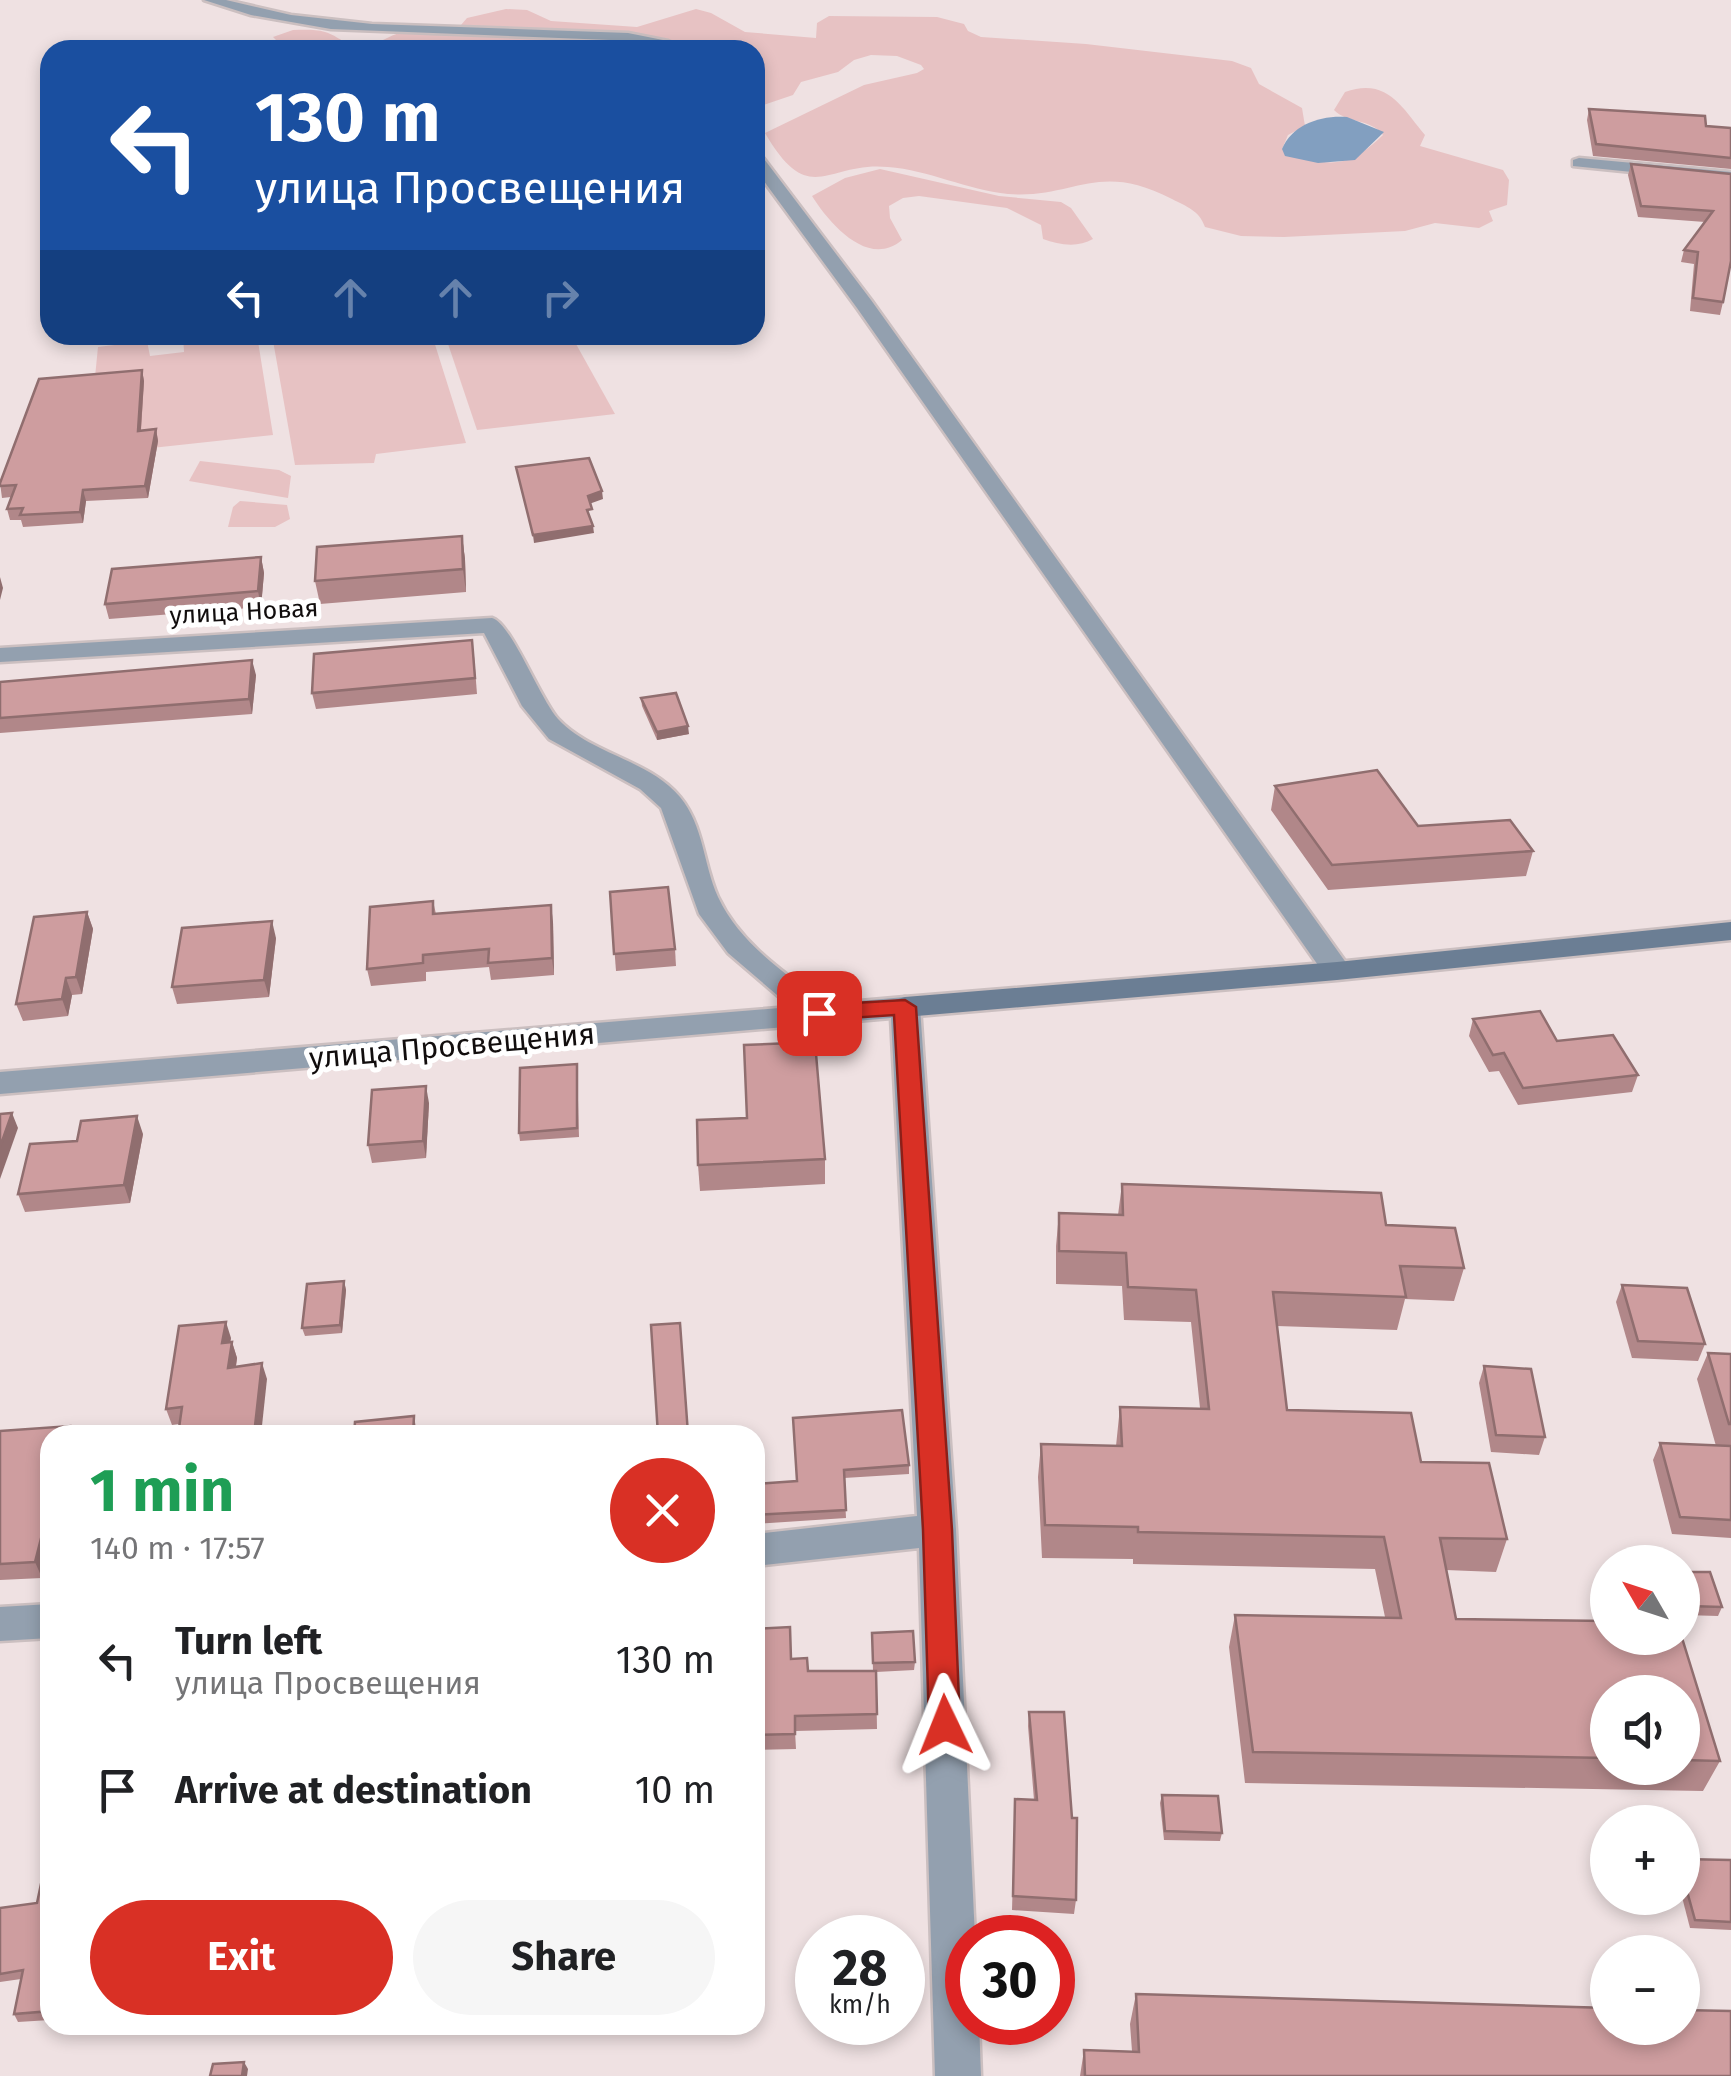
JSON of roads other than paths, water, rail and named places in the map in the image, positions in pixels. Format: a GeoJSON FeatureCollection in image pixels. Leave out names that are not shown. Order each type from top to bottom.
{"type":"FeatureCollection","features":[{"type":"Feature","properties":{"kind":"street"},"geometry":{"type":"LineString","coordinates":[[223,2],[277,20],[337,27],[592,35],[621,40]]}},
{"type":"Feature","properties":{"kind":"street"},"geometry":{"type":"LineString","coordinates":[[1579,163],[1731,177]]}},
{"type":"Feature","properties":{"kind":"street"},"geometry":{"type":"LineString","coordinates":[[765,171],[864,304],[1338,971]]}},
{"type":"Feature","properties":{"kind":"street","name":"улица Новая"},"geometry":{"type":"LineString","coordinates":[[0,655],[492,625],[543,719],[555,731],[655,787],[670,800],[679,813],[702,893],[722,933],[749,960],[819,1013]]}},
{"type":"Feature","properties":{"kind":"street"},"geometry":{"type":"LineString","coordinates":[[958,2076],[937,1530],[905,1007],[1338,971],[1731,931]]}},
{"type":"Feature","properties":{"kind":"street","name":"улица Просвещения"},"geometry":{"type":"LineString","coordinates":[[0,1083],[905,1007]]}},
{"type":"Feature","properties":{"kind":"street"},"geometry":{"type":"LineString","coordinates":[[765,1549],[937,1530]]}},
{"type":"Feature","properties":{"kind":"street"},"geometry":{"type":"LineString","coordinates":[[0,1624],[40,1622]]}},
{"type":"Feature","properties":{"kind":"water"},"geometry":{"type":"Polygon","coordinates":[[[1347,117],[1384,132],[1355,160],[1318,163],[1285,156],[1282,149],[1300,128],[1317,120],[1347,117]]]}}]}
